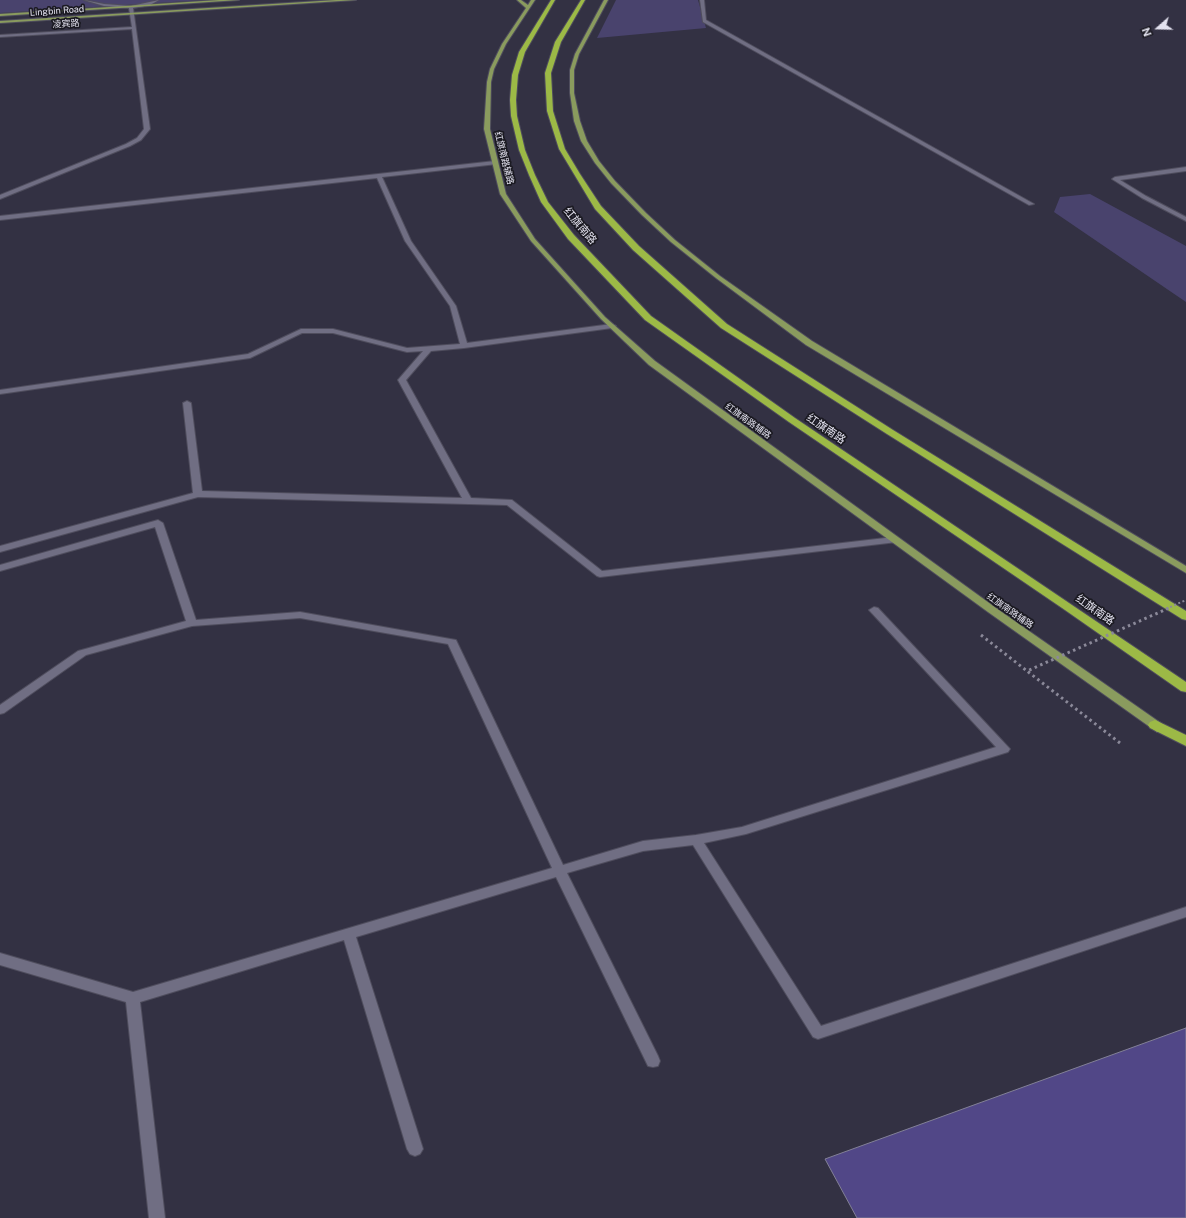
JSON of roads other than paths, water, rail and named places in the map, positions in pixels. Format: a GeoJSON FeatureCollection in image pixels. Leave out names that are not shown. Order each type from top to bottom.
{"type":"FeatureCollection","features":[{"type":"Feature","properties":{"kind":"highway","name":"红旗南路"},"geometry":{"type":"LineString","coordinates":[[553,0],[522,52],[515,75],[513,100],[517,129],[522,150],[545,202],[571,237],[648,318],[792,420],[1063,602],[1186,688]]}},
{"type":"Feature","properties":{"kind":"highway"},"geometry":{"type":"LineString","coordinates":[[583,0],[558,42],[548,73],[550,111],[554,130],[562,149],[598,207],[636,248],[724,326],[890,432],[1186,616]]}},
{"type":"Feature","properties":{"kind":"highway"},"geometry":{"type":"LineString","coordinates":[[1155,725],[1186,742]]}},
{"type":"Feature","properties":{"kind":"main road","name":"Lingbin Road"},"geometry":{"type":"LineString","coordinates":[[0,15],[237,0]]}},
{"type":"Feature","properties":{"kind":"main road","name":"Lingbin Road"},"geometry":{"type":"LineString","coordinates":[[0,22],[354,0]]}},
{"type":"Feature","properties":{"kind":"main road"},"geometry":{"type":"LineString","coordinates":[[519,0],[528,8]]}},
{"type":"Feature","properties":{"kind":"main road","name":"红旗南路辅路"},"geometry":{"type":"LineString","coordinates":[[533,0],[501,49],[492,69],[488,82],[487,129],[503,194],[533,240],[603,318],[652,363],[894,540],[1186,746]]}},
{"type":"Feature","properties":{"kind":"main road"},"geometry":{"type":"LineString","coordinates":[[606,0],[577,54],[572,70],[572,92],[577,121],[588,148],[597,162],[613,182],[644,214],[673,241],[718,277],[809,343],[1186,570]]}},
{"type":"Feature","properties":{"kind":"street"},"geometry":{"type":"LineString","coordinates":[[86,0],[104,5],[131,7],[149,4],[157,0]]}},
{"type":"Feature","properties":{"kind":"street"},"geometry":{"type":"LineString","coordinates":[[702,0],[704,21],[1031,204]]}},
{"type":"Feature","properties":{"kind":"street"},"geometry":{"type":"LineString","coordinates":[[0,197],[128,145],[144,134],[147,129],[131,7]]}},
{"type":"Feature","properties":{"kind":"street","name":"凌宾路"},"geometry":{"type":"LineString","coordinates":[[0,36],[134,28]]}},
{"type":"Feature","properties":{"kind":"street"},"geometry":{"type":"LineString","coordinates":[[0,218],[495,163]]}},
{"type":"Feature","properties":{"kind":"street"},"geometry":{"type":"LineString","coordinates":[[1186,169],[1115,179],[1144,197],[1186,219]]}},
{"type":"Feature","properties":{"kind":"street"},"geometry":{"type":"LineString","coordinates":[[379,176],[408,241],[452,306],[464,346]]}},
{"type":"Feature","properties":{"kind":"street"},"geometry":{"type":"LineString","coordinates":[[0,392],[250,356],[301,331],[333,331],[406,350],[464,346],[612,326]]}},
{"type":"Feature","properties":{"kind":"street"},"geometry":{"type":"LineString","coordinates":[[429,349],[402,380],[468,500]]}},
{"type":"Feature","properties":{"kind":"street"},"geometry":{"type":"LineString","coordinates":[[187,403],[198,494]]}},
{"type":"Feature","properties":{"kind":"street"},"geometry":{"type":"LineString","coordinates":[[0,549],[198,494],[509,502],[600,574],[894,540]]}},
{"type":"Feature","properties":{"kind":"street"},"geometry":{"type":"LineString","coordinates":[[0,568],[158,523],[192,623]]}},
{"type":"Feature","properties":{"kind":"street"},"geometry":{"type":"LineString","coordinates":[[0,959],[133,998],[643,846],[696,840],[742,831],[1004,748],[874,610]]}},
{"type":"Feature","properties":{"kind":"street"},"geometry":{"type":"LineString","coordinates":[[0,710],[82,654],[192,623],[300,615],[452,642],[560,871],[653,1061]]}},
{"type":"Feature","properties":{"kind":"street"},"geometry":{"type":"LineString","coordinates":[[696,840],[818,1033],[1186,912]]}},
{"type":"Feature","properties":{"kind":"street"},"geometry":{"type":"LineString","coordinates":[[349,934],[414,1149]]}},
{"type":"Feature","properties":{"kind":"street"},"geometry":{"type":"LineString","coordinates":[[133,998],[156,1218]]}}]}
